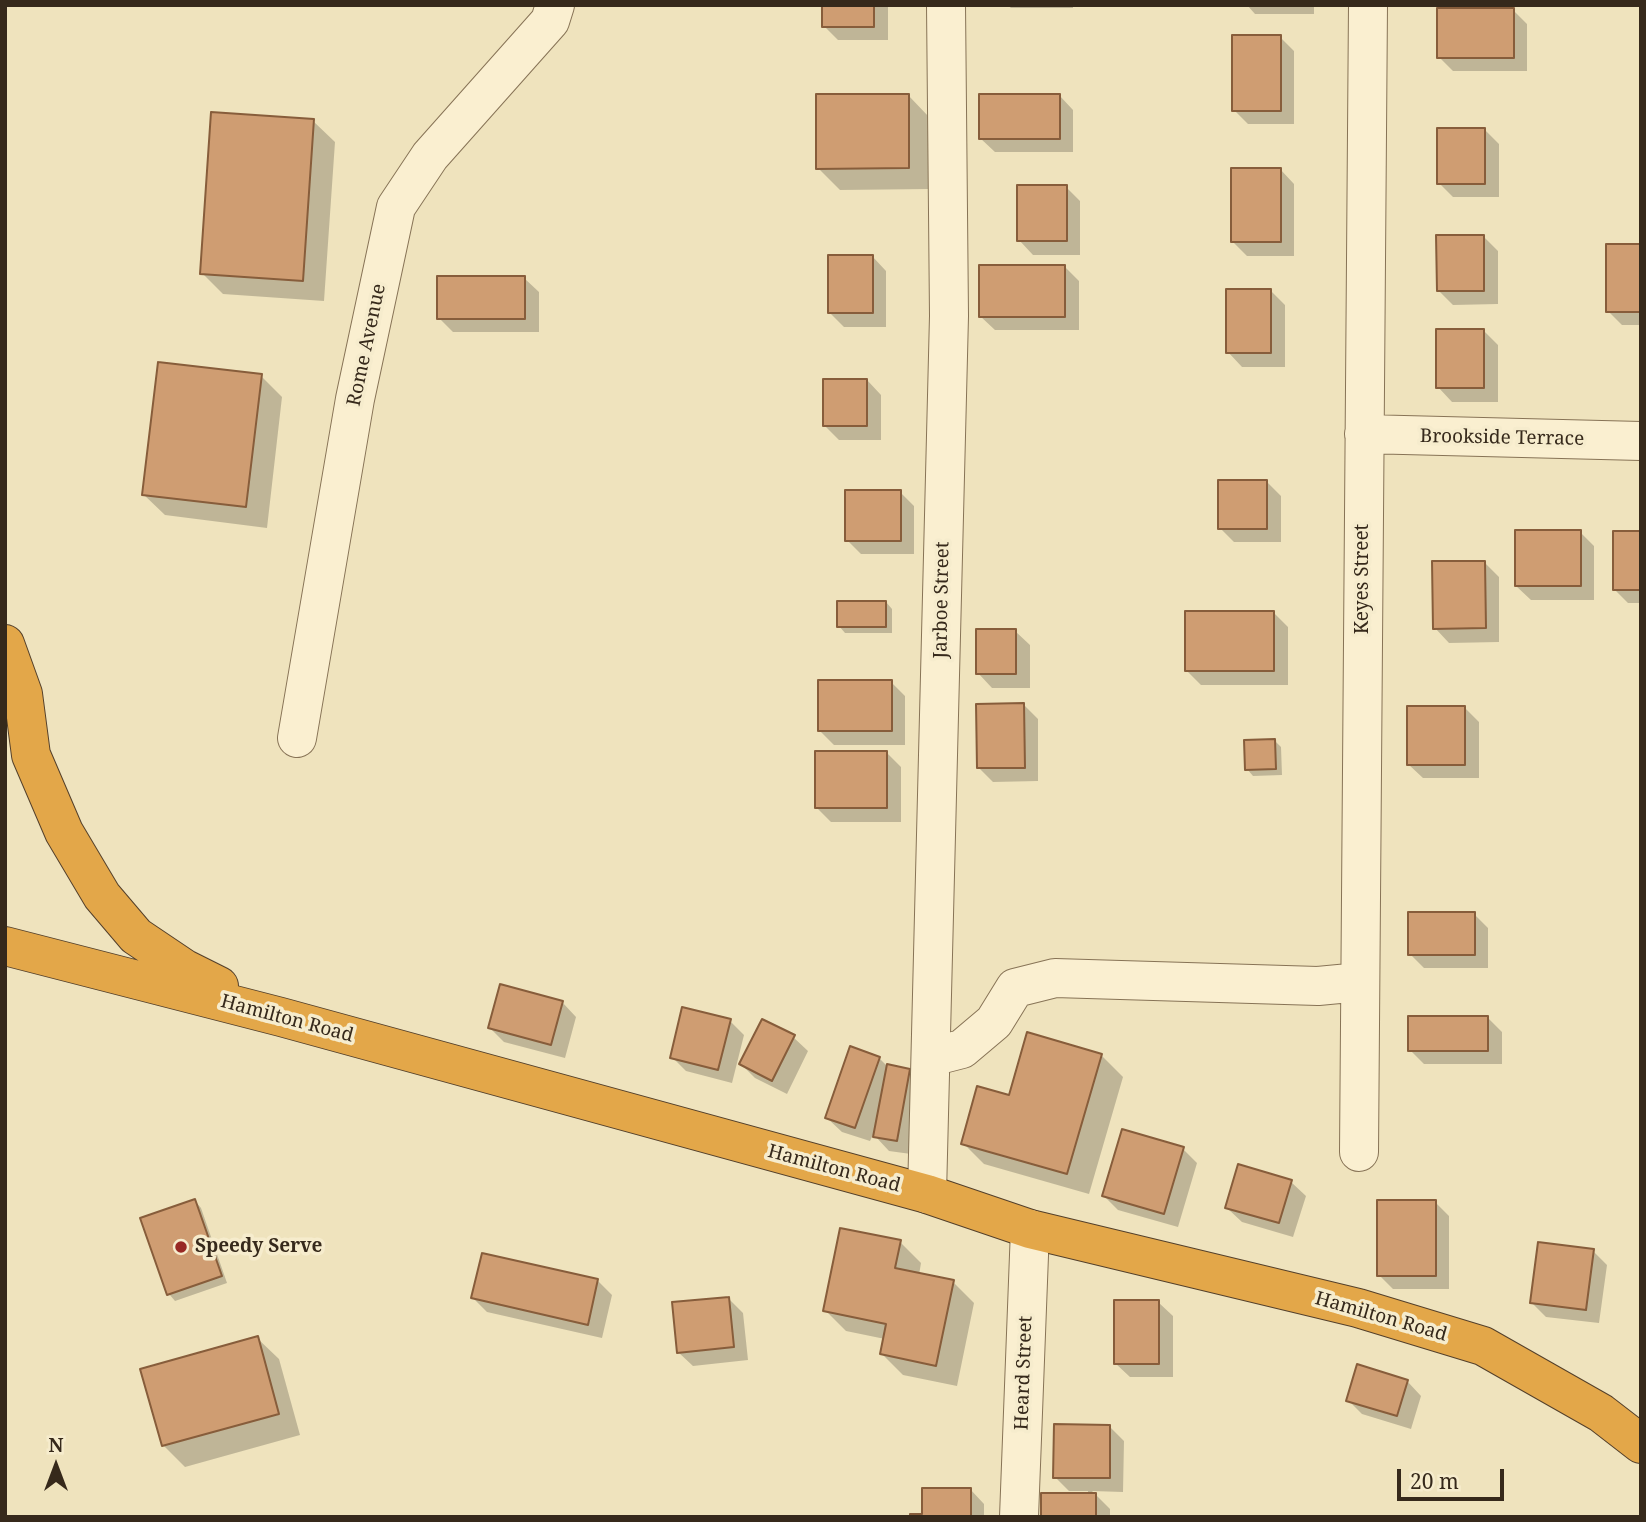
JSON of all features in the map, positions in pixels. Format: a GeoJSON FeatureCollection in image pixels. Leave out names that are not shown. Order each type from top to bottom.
{"type":"FeatureCollection","features":[{"type":"Feature","properties":{"kind":"highway"},"geometry":{"type":"LineString","coordinates":[[5,644],[23,694],[31,755],[64,832],[102,896],[136,936],[185,969],[281,1017]]}},
{"type":"Feature","properties":{"kind":"highway","name":"Hamilton Road"},"geometry":{"type":"LineString","coordinates":[[5,946],[281,1017],[927,1195],[1030,1229],[1358,1308],[1483,1346],[1601,1413],[1641,1444]]}},
{"type":"Feature","properties":{"kind":"street","name":"Rome Avenue"},"geometry":{"type":"LineString","coordinates":[[297,738],[355,399],[396,207],[430,156],[550,21],[555,5]]}},
{"type":"Feature","properties":{"kind":"street","name":"Jarboe Street"},"geometry":{"type":"LineString","coordinates":[[927,1195],[949,316],[946,5]]}},
{"type":"Feature","properties":{"kind":"street","name":"Keyes Street"},"geometry":{"type":"LineString","coordinates":[[1359,1152],[1368,5]]}},
{"type":"Feature","properties":{"kind":"street","name":"Brookside Terrace"},"geometry":{"type":"LineString","coordinates":[[1364,434],[1641,441]]}},
{"type":"Feature","properties":{"kind":"street"},"geometry":{"type":"LineString","coordinates":[[931,1057],[962,1049],[994,1022],[1016,988],[1055,978],[1318,986],[1360,982]]}},
{"type":"Feature","properties":{"kind":"street","name":"Heard Street"},"geometry":{"type":"LineString","coordinates":[[1019,1517],[1030,1229]]}},
{"type":"Feature","properties":{"kind":"building"},"geometry":{"type":"Polygon","coordinates":[[[822,5],[874,5],[874,27],[822,27],[822,5]]]}},
{"type":"Feature","properties":{"kind":"building"},"geometry":{"type":"Polygon","coordinates":[[[1437,8],[1514,8],[1514,58],[1437,58],[1437,8]]]}},
{"type":"Feature","properties":{"kind":"building"},"geometry":{"type":"Polygon","coordinates":[[[1232,35],[1281,35],[1281,111],[1232,111],[1232,35]]]}},
{"type":"Feature","properties":{"kind":"building"},"geometry":{"type":"Polygon","coordinates":[[[816,94],[909,94],[909,168],[816,169],[816,94]]]}},
{"type":"Feature","properties":{"kind":"building"},"geometry":{"type":"Polygon","coordinates":[[[979,94],[1060,94],[1060,139],[979,139],[979,94]]]}},
{"type":"Feature","properties":{"kind":"building"},"geometry":{"type":"Polygon","coordinates":[[[211,112],[314,119],[303,281],[200,274],[211,112]]]}},
{"type":"Feature","properties":{"kind":"building"},"geometry":{"type":"Polygon","coordinates":[[[1437,128],[1485,128],[1485,184],[1437,184],[1437,128]]]}},
{"type":"Feature","properties":{"kind":"building"},"geometry":{"type":"Polygon","coordinates":[[[1231,168],[1281,168],[1281,242],[1231,242],[1231,168]]]}},
{"type":"Feature","properties":{"kind":"building"},"geometry":{"type":"Polygon","coordinates":[[[1017,185],[1067,185],[1067,241],[1017,241],[1017,185]]]}},
{"type":"Feature","properties":{"kind":"building"},"geometry":{"type":"Polygon","coordinates":[[[1436,235],[1484,235],[1484,291],[1437,291],[1436,235]]]}},
{"type":"Feature","properties":{"kind":"building"},"geometry":{"type":"Polygon","coordinates":[[[1606,244],[1641,244],[1641,312],[1606,312],[1606,244]]]}},
{"type":"Feature","properties":{"kind":"building"},"geometry":{"type":"Polygon","coordinates":[[[828,255],[873,255],[873,313],[828,313],[828,255]]]}},
{"type":"Feature","properties":{"kind":"building"},"geometry":{"type":"Polygon","coordinates":[[[979,265],[1065,265],[1065,317],[979,317],[979,265]]]}},
{"type":"Feature","properties":{"kind":"building"},"geometry":{"type":"Polygon","coordinates":[[[437,276],[525,276],[525,319],[437,319],[437,276]]]}},
{"type":"Feature","properties":{"kind":"building"},"geometry":{"type":"Polygon","coordinates":[[[1226,289],[1271,289],[1271,353],[1226,353],[1226,289]]]}},
{"type":"Feature","properties":{"kind":"building"},"geometry":{"type":"Polygon","coordinates":[[[1436,329],[1484,329],[1484,388],[1436,388],[1436,329]]]}},
{"type":"Feature","properties":{"kind":"building"},"geometry":{"type":"Polygon","coordinates":[[[158,362],[262,374],[246,507],[142,495],[158,362]]]}},
{"type":"Feature","properties":{"kind":"building"},"geometry":{"type":"Polygon","coordinates":[[[823,379],[867,379],[867,426],[823,426],[823,379]]]}},
{"type":"Feature","properties":{"kind":"building"},"geometry":{"type":"Polygon","coordinates":[[[1218,480],[1267,480],[1267,529],[1218,529],[1218,480]]]}},
{"type":"Feature","properties":{"kind":"building"},"geometry":{"type":"Polygon","coordinates":[[[845,490],[901,490],[901,541],[845,541],[845,490]]]}},
{"type":"Feature","properties":{"kind":"building"},"geometry":{"type":"Polygon","coordinates":[[[1515,530],[1581,530],[1581,586],[1515,586],[1515,530]]]}},
{"type":"Feature","properties":{"kind":"building"},"geometry":{"type":"Polygon","coordinates":[[[1613,531],[1641,531],[1641,590],[1613,590],[1613,531]]]}},
{"type":"Feature","properties":{"kind":"building"},"geometry":{"type":"Polygon","coordinates":[[[1432,561],[1485,561],[1486,628],[1433,629],[1432,561]]]}},
{"type":"Feature","properties":{"kind":"building"},"geometry":{"type":"Polygon","coordinates":[[[837,601],[886,601],[886,627],[837,627],[837,601]]]}},
{"type":"Feature","properties":{"kind":"building"},"geometry":{"type":"Polygon","coordinates":[[[1185,611],[1274,611],[1274,671],[1185,671],[1185,611]]]}},
{"type":"Feature","properties":{"kind":"building"},"geometry":{"type":"Polygon","coordinates":[[[976,629],[1016,629],[1016,674],[976,674],[976,629]]]}},
{"type":"Feature","properties":{"kind":"building"},"geometry":{"type":"Polygon","coordinates":[[[818,680],[892,680],[892,731],[818,731],[818,680]]]}},
{"type":"Feature","properties":{"kind":"building"},"geometry":{"type":"Polygon","coordinates":[[[1024,703],[1025,768],[977,768],[976,704],[1024,703]]]}},
{"type":"Feature","properties":{"kind":"building"},"geometry":{"type":"Polygon","coordinates":[[[1407,706],[1465,706],[1465,765],[1407,765],[1407,706]]]}},
{"type":"Feature","properties":{"kind":"building"},"geometry":{"type":"Polygon","coordinates":[[[1275,739],[1276,769],[1245,770],[1244,740],[1275,739]]]}},
{"type":"Feature","properties":{"kind":"building"},"geometry":{"type":"Polygon","coordinates":[[[815,751],[887,751],[887,808],[815,808],[815,751]]]}},
{"type":"Feature","properties":{"kind":"building"},"geometry":{"type":"Polygon","coordinates":[[[1408,912],[1475,912],[1475,955],[1408,955],[1408,912]]]}},
{"type":"Feature","properties":{"kind":"building"},"geometry":{"type":"Polygon","coordinates":[[[500,984],[563,1001],[551,1045],[488,1028],[500,984]]]}},
{"type":"Feature","properties":{"kind":"building"},"geometry":{"type":"Polygon","coordinates":[[[682,1007],[731,1019],[718,1070],[670,1058],[682,1007]]]}},
{"type":"Feature","properties":{"kind":"building"},"geometry":{"type":"Polygon","coordinates":[[[1408,1016],[1488,1016],[1488,1051],[1408,1051],[1408,1016]]]}},
{"type":"Feature","properties":{"kind":"building"},"geometry":{"type":"Polygon","coordinates":[[[762,1019],[795,1035],[772,1081],[739,1064],[762,1019]]]}},
{"type":"Feature","properties":{"kind":"building"},"geometry":{"type":"Polygon","coordinates":[[[1027,1032],[1102,1054],[1067,1174],[961,1144],[977,1086],[1009,1095],[1027,1032]]]}},
{"type":"Feature","properties":{"kind":"building"},"geometry":{"type":"Polygon","coordinates":[[[850,1046],[880,1057],[855,1128],[825,1118],[850,1046]]]}},
{"type":"Feature","properties":{"kind":"building"},"geometry":{"type":"Polygon","coordinates":[[[887,1064],[910,1069],[897,1141],[873,1137],[887,1064]]]}},
{"type":"Feature","properties":{"kind":"building"},"geometry":{"type":"Polygon","coordinates":[[[1122,1129],[1184,1147],[1164,1214],[1102,1196],[1122,1129]]]}},
{"type":"Feature","properties":{"kind":"building"},"geometry":{"type":"Polygon","coordinates":[[[1238,1164],[1292,1180],[1279,1223],[1225,1208],[1238,1164]]]}},
{"type":"Feature","properties":{"kind":"building","name":"Speedy Serve"},"geometry":{"type":"Polygon","coordinates":[[[195,1199],[222,1276],[167,1295],[140,1218],[195,1199]]]}},
{"type":"Feature","properties":{"kind":"building"},"geometry":{"type":"Polygon","coordinates":[[[1377,1200],[1436,1200],[1436,1276],[1377,1276],[1377,1200]]]}},
{"type":"Feature","properties":{"kind":"building"},"geometry":{"type":"Polygon","coordinates":[[[840,1228],[901,1240],[895,1268],[954,1280],[936,1366],[880,1354],[886,1324],[823,1311],[840,1228]]]}},
{"type":"Feature","properties":{"kind":"building"},"geometry":{"type":"Polygon","coordinates":[[[1538,1242],[1594,1249],[1586,1310],[1530,1303],[1538,1242]]]}},
{"type":"Feature","properties":{"kind":"building"},"geometry":{"type":"Polygon","coordinates":[[[482,1253],[598,1279],[588,1325],[471,1298],[482,1253]]]}},
{"type":"Feature","properties":{"kind":"building"},"geometry":{"type":"Polygon","coordinates":[[[729,1297],[734,1347],[677,1353],[672,1302],[729,1297]]]}},
{"type":"Feature","properties":{"kind":"building"},"geometry":{"type":"Polygon","coordinates":[[[1114,1300],[1159,1300],[1159,1364],[1114,1364],[1114,1300]]]}},
{"type":"Feature","properties":{"kind":"building"},"geometry":{"type":"Polygon","coordinates":[[[258,1336],[279,1414],[162,1446],[140,1369],[258,1336]]]}},
{"type":"Feature","properties":{"kind":"building"},"geometry":{"type":"Polygon","coordinates":[[[1357,1364],[1408,1380],[1397,1416],[1346,1401],[1357,1364]]]}},
{"type":"Feature","properties":{"kind":"building"},"geometry":{"type":"Polygon","coordinates":[[[1054,1424],[1110,1425],[1110,1478],[1053,1478],[1054,1424]]]}},
{"type":"Feature","properties":{"kind":"building"},"geometry":{"type":"Polygon","coordinates":[[[922,1488],[971,1488],[971,1517],[910,1517],[910,1514],[922,1514],[922,1488]]]}},
{"type":"Feature","properties":{"kind":"building"},"geometry":{"type":"Polygon","coordinates":[[[1041,1493],[1096,1493],[1096,1517],[1041,1517],[1041,1493]]]}},
{"type":"Feature","properties":{"kind":"place","name":"Speedy Serve"},"geometry":{"type":"Point","coordinates":[181,1247]}}]}
